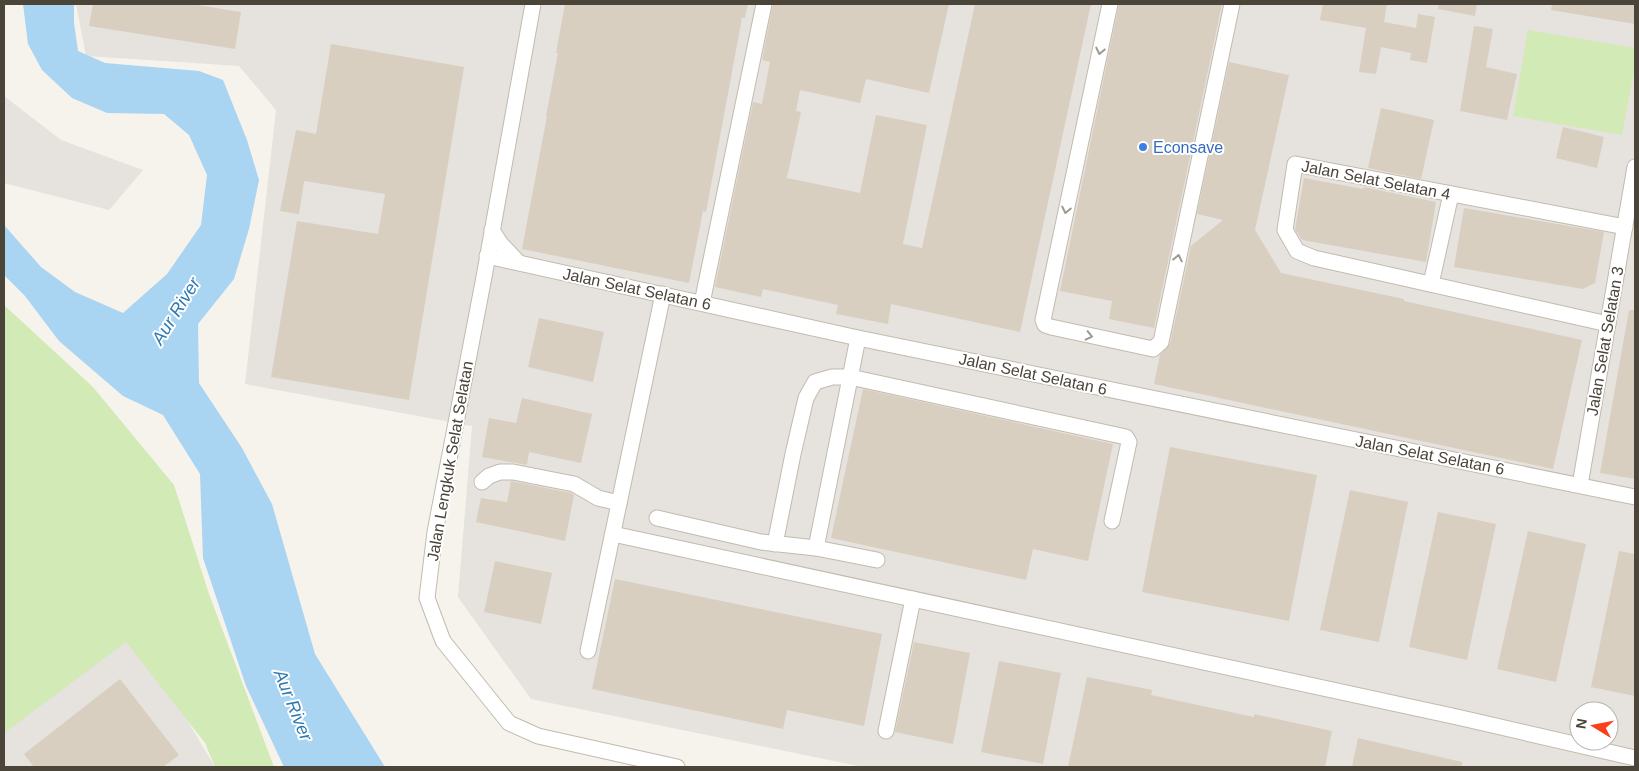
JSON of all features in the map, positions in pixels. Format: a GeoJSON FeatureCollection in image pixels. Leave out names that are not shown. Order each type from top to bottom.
{"type":"FeatureCollection","features":[{"type":"Feature","properties":{"kind":"street","name":"Jalan Lengkuk Selat Selatan"},"geometry":{"type":"LineString","coordinates":[[533,4],[484,277],[435,532],[427,598],[443,641],[509,724],[538,736],[677,767]]}},
{"type":"Feature","properties":{"kind":"street"},"geometry":{"type":"LineString","coordinates":[[702,302],[764,4]]}},
{"type":"Feature","properties":{"kind":"street"},"geometry":{"type":"LineString","coordinates":[[1110,4],[1043,320],[1045,325],[1050,327],[1153,350],[1161,342],[1232,4]]}},
{"type":"Feature","properties":{"kind":"street","name":"Jalan Selat Selatan 4"},"geometry":{"type":"LineString","coordinates":[[1608,324],[1314,258],[1298,251],[1285,230],[1295,164],[1451,194],[1629,218]]}},
{"type":"Feature","properties":{"kind":"street","name":"Jalan Selat Selatan 3"},"geometry":{"type":"LineString","coordinates":[[1580,485],[1608,324],[1629,218],[1635,167]]}},
{"type":"Feature","properties":{"kind":"street"},"geometry":{"type":"LineString","coordinates":[[1431,284],[1451,194]]}},
{"type":"Feature","properties":{"kind":"street"},"geometry":{"type":"LineString","coordinates":[[484,277],[516,262],[492,230]]}},
{"type":"Feature","properties":{"kind":"street","name":"Jalan Selat Selatan 6"},"geometry":{"type":"LineString","coordinates":[[487,256],[858,338],[1635,497]]}},
{"type":"Feature","properties":{"kind":"street"},"geometry":{"type":"LineString","coordinates":[[588,651],[663,294]]}},
{"type":"Feature","properties":{"kind":"street"},"geometry":{"type":"LineString","coordinates":[[816,548],[858,338]]}},
{"type":"Feature","properties":{"kind":"street"},"geometry":{"type":"LineString","coordinates":[[775,544],[806,398],[815,382],[832,376],[850,377],[1126,437],[1129,442],[1112,521]]}},
{"type":"Feature","properties":{"kind":"street"},"geometry":{"type":"LineString","coordinates":[[482,482],[500,472],[512,472],[574,484],[598,498],[619,502]]}},
{"type":"Feature","properties":{"kind":"street"},"geometry":{"type":"LineString","coordinates":[[657,518],[775,544],[816,548],[877,560]]}},
{"type":"Feature","properties":{"kind":"street"},"geometry":{"type":"LineString","coordinates":[[612,534],[914,598],[1635,758]]}},
{"type":"Feature","properties":{"kind":"street"},"geometry":{"type":"LineString","coordinates":[[886,731],[914,598]]}},
{"type":"Feature","properties":{"kind":"shaded area"},"geometry":{"type":"Polygon","coordinates":[[[76,4],[1635,4],[1635,767],[863,767],[531,699],[458,597],[472,426],[245,384],[276,110],[239,66],[86,56],[76,4]]]}},
{"type":"Feature","properties":{"kind":"shaded area"},"geometry":{"type":"Polygon","coordinates":[[[4,96],[61,140],[143,170],[109,210],[4,183],[4,96]]]}},
{"type":"Feature","properties":{"kind":"shaded area"},"geometry":{"type":"Polygon","coordinates":[[[129,622],[215,767],[4,767],[4,684],[129,622]]]}},
{"type":"Feature","properties":{"kind":"green space"},"geometry":{"type":"Polygon","coordinates":[[[1528,30],[1635,48],[1635,66],[1622,135],[1513,116],[1528,30]]]}},
{"type":"Feature","properties":{"kind":"green space"},"geometry":{"type":"Polygon","coordinates":[[[4,305],[93,387],[174,485],[209,594],[274,767],[215,767],[205,743],[126,642],[4,733],[4,305]]]}},
{"type":"Feature","properties":{"kind":"water","name":"Aur River"},"geometry":{"type":"Polygon","coordinates":[[[23,4],[74,4],[74,23],[78,51],[105,63],[199,71],[223,80],[247,140],[259,180],[249,229],[234,279],[198,324],[199,383],[242,448],[272,504],[315,654],[385,767],[284,767],[246,686],[203,558],[200,474],[163,415],[123,396],[59,341],[25,296],[4,275],[4,225],[41,267],[75,292],[123,313],[167,274],[201,225],[207,175],[189,135],[164,114],[107,113],[72,98],[42,70],[28,44],[23,4]]]}},
{"type":"Feature","properties":{"kind":"building"},"geometry":{"type":"Polygon","coordinates":[[[93,4],[191,4],[241,12],[235,49],[89,26],[93,4]]]}},
{"type":"Feature","properties":{"kind":"building"},"geometry":{"type":"Polygon","coordinates":[[[565,4],[748,4],[745,18],[742,18],[706,212],[703,211],[689,283],[522,249],[547,116],[565,4]]]}},
{"type":"Feature","properties":{"kind":"building"},"geometry":{"type":"Polygon","coordinates":[[[773,4],[949,4],[929,93],[866,79],[860,103],[800,90],[796,111],[801,112],[787,178],[860,193],[876,115],[927,125],[903,244],[922,248],[975,4],[1091,4],[1020,332],[891,304],[888,324],[836,314],[838,305],[763,289],[761,297],[715,287],[753,102],[762,104],[770,62],[762,60],[773,4]]]}},
{"type":"Feature","properties":{"kind":"building","name":"Econsave"},"geometry":{"type":"Polygon","coordinates":[[[1119,4],[1222,4],[1154,328],[1109,319],[1112,301],[1060,291],[1119,4]]]}},
{"type":"Feature","properties":{"kind":"building"},"geometry":{"type":"Polygon","coordinates":[[[1323,4],[1387,4],[1384,22],[1416,28],[1418,14],[1435,17],[1427,63],[1410,60],[1411,53],[1381,47],[1376,74],[1359,72],[1366,28],[1320,20],[1323,4]]]}},
{"type":"Feature","properties":{"kind":"building"},"geometry":{"type":"Polygon","coordinates":[[[1439,4],[1477,4],[1475,16],[1438,9],[1439,4]]]}},
{"type":"Feature","properties":{"kind":"building"},"geometry":{"type":"Polygon","coordinates":[[[1552,4],[1635,4],[1635,24],[1551,10],[1552,4]]]}},
{"type":"Feature","properties":{"kind":"building"},"geometry":{"type":"Polygon","coordinates":[[[1474,26],[1493,29],[1486,67],[1517,74],[1507,120],[1460,111],[1474,26]]]}},
{"type":"Feature","properties":{"kind":"building"},"geometry":{"type":"Polygon","coordinates":[[[331,44],[464,67],[409,400],[271,377],[297,221],[378,234],[385,194],[304,181],[299,214],[280,211],[296,130],[316,134],[331,44]]]}},
{"type":"Feature","properties":{"kind":"building"},"geometry":{"type":"Polygon","coordinates":[[[1229,62],[1289,75],[1255,230],[1281,273],[1582,340],[1553,469],[1154,384],[1160,355],[1170,344],[1191,246],[1223,220],[1197,214],[1229,62]]]}},
{"type":"Feature","properties":{"kind":"building"},"geometry":{"type":"Polygon","coordinates":[[[1381,108],[1434,120],[1421,179],[1368,168],[1381,108]]]}},
{"type":"Feature","properties":{"kind":"building"},"geometry":{"type":"Polygon","coordinates":[[[1563,127],[1604,137],[1597,168],[1556,158],[1563,127]]]}},
{"type":"Feature","properties":{"kind":"building"},"geometry":{"type":"Polygon","coordinates":[[[1304,178],[1363,189],[1364,187],[1436,202],[1426,262],[1302,240],[1295,229],[1304,178]]]}},
{"type":"Feature","properties":{"kind":"building"},"geometry":{"type":"Polygon","coordinates":[[[1464,208],[1604,232],[1595,283],[1583,289],[1454,267],[1464,208]]]}},
{"type":"Feature","properties":{"kind":"building"},"geometry":{"type":"Polygon","coordinates":[[[1629,310],[1635,310],[1635,479],[1600,473],[1629,310]]]}},
{"type":"Feature","properties":{"kind":"building"},"geometry":{"type":"Polygon","coordinates":[[[539,318],[604,332],[593,382],[528,367],[539,318]]]}},
{"type":"Feature","properties":{"kind":"building"},"geometry":{"type":"Polygon","coordinates":[[[863,389],[1113,444],[1088,561],[1033,549],[1026,580],[831,538],[863,389]]]}},
{"type":"Feature","properties":{"kind":"building"},"geometry":{"type":"Polygon","coordinates":[[[522,398],[592,414],[581,463],[529,452],[527,465],[482,457],[489,418],[516,423],[522,398]]]}},
{"type":"Feature","properties":{"kind":"building"},"geometry":{"type":"Polygon","coordinates":[[[1170,447],[1317,475],[1289,621],[1142,592],[1170,447]]]}},
{"type":"Feature","properties":{"kind":"building"},"geometry":{"type":"Polygon","coordinates":[[[511,481],[574,495],[565,541],[476,522],[481,498],[507,502],[511,481]]]}},
{"type":"Feature","properties":{"kind":"building"},"geometry":{"type":"Polygon","coordinates":[[[1350,490],[1408,502],[1379,642],[1320,630],[1350,490]]]}},
{"type":"Feature","properties":{"kind":"building"},"geometry":{"type":"Polygon","coordinates":[[[1438,512],[1496,524],[1467,660],[1409,647],[1438,512]]]}},
{"type":"Feature","properties":{"kind":"building"},"geometry":{"type":"Polygon","coordinates":[[[1528,531],[1586,544],[1556,682],[1497,669],[1528,531]]]}},
{"type":"Feature","properties":{"kind":"building"},"geometry":{"type":"Polygon","coordinates":[[[1619,551],[1635,554],[1635,696],[1591,687],[1619,551]]]}},
{"type":"Feature","properties":{"kind":"building"},"geometry":{"type":"Polygon","coordinates":[[[495,561],[552,573],[541,624],[484,612],[495,561]]]}},
{"type":"Feature","properties":{"kind":"building"},"geometry":{"type":"Polygon","coordinates":[[[615,579],[882,634],[864,726],[787,710],[783,729],[592,689],[615,579]]]}},
{"type":"Feature","properties":{"kind":"building"},"geometry":{"type":"Polygon","coordinates":[[[914,642],[970,653],[953,744],[895,732],[914,642]]]}},
{"type":"Feature","properties":{"kind":"building"},"geometry":{"type":"Polygon","coordinates":[[[999,661],[1061,673],[1043,764],[981,752],[999,661]]]}},
{"type":"Feature","properties":{"kind":"building"},"geometry":{"type":"Polygon","coordinates":[[[1087,677],[1152,690],[1151,695],[1332,731],[1325,767],[1068,767],[1087,677]]]}},
{"type":"Feature","properties":{"kind":"building"},"geometry":{"type":"Polygon","coordinates":[[[120,679],[179,755],[163,767],[34,767],[24,754],[120,679]]]}},
{"type":"Feature","properties":{"kind":"building"},"geometry":{"type":"Polygon","coordinates":[[[1358,738],[1462,762],[1462,767],[1352,767],[1358,738]]]}},
{"type":"Feature","properties":{"kind":"place","name":"Econsave"},"geometry":{"type":"Point","coordinates":[1143,147]}}]}
